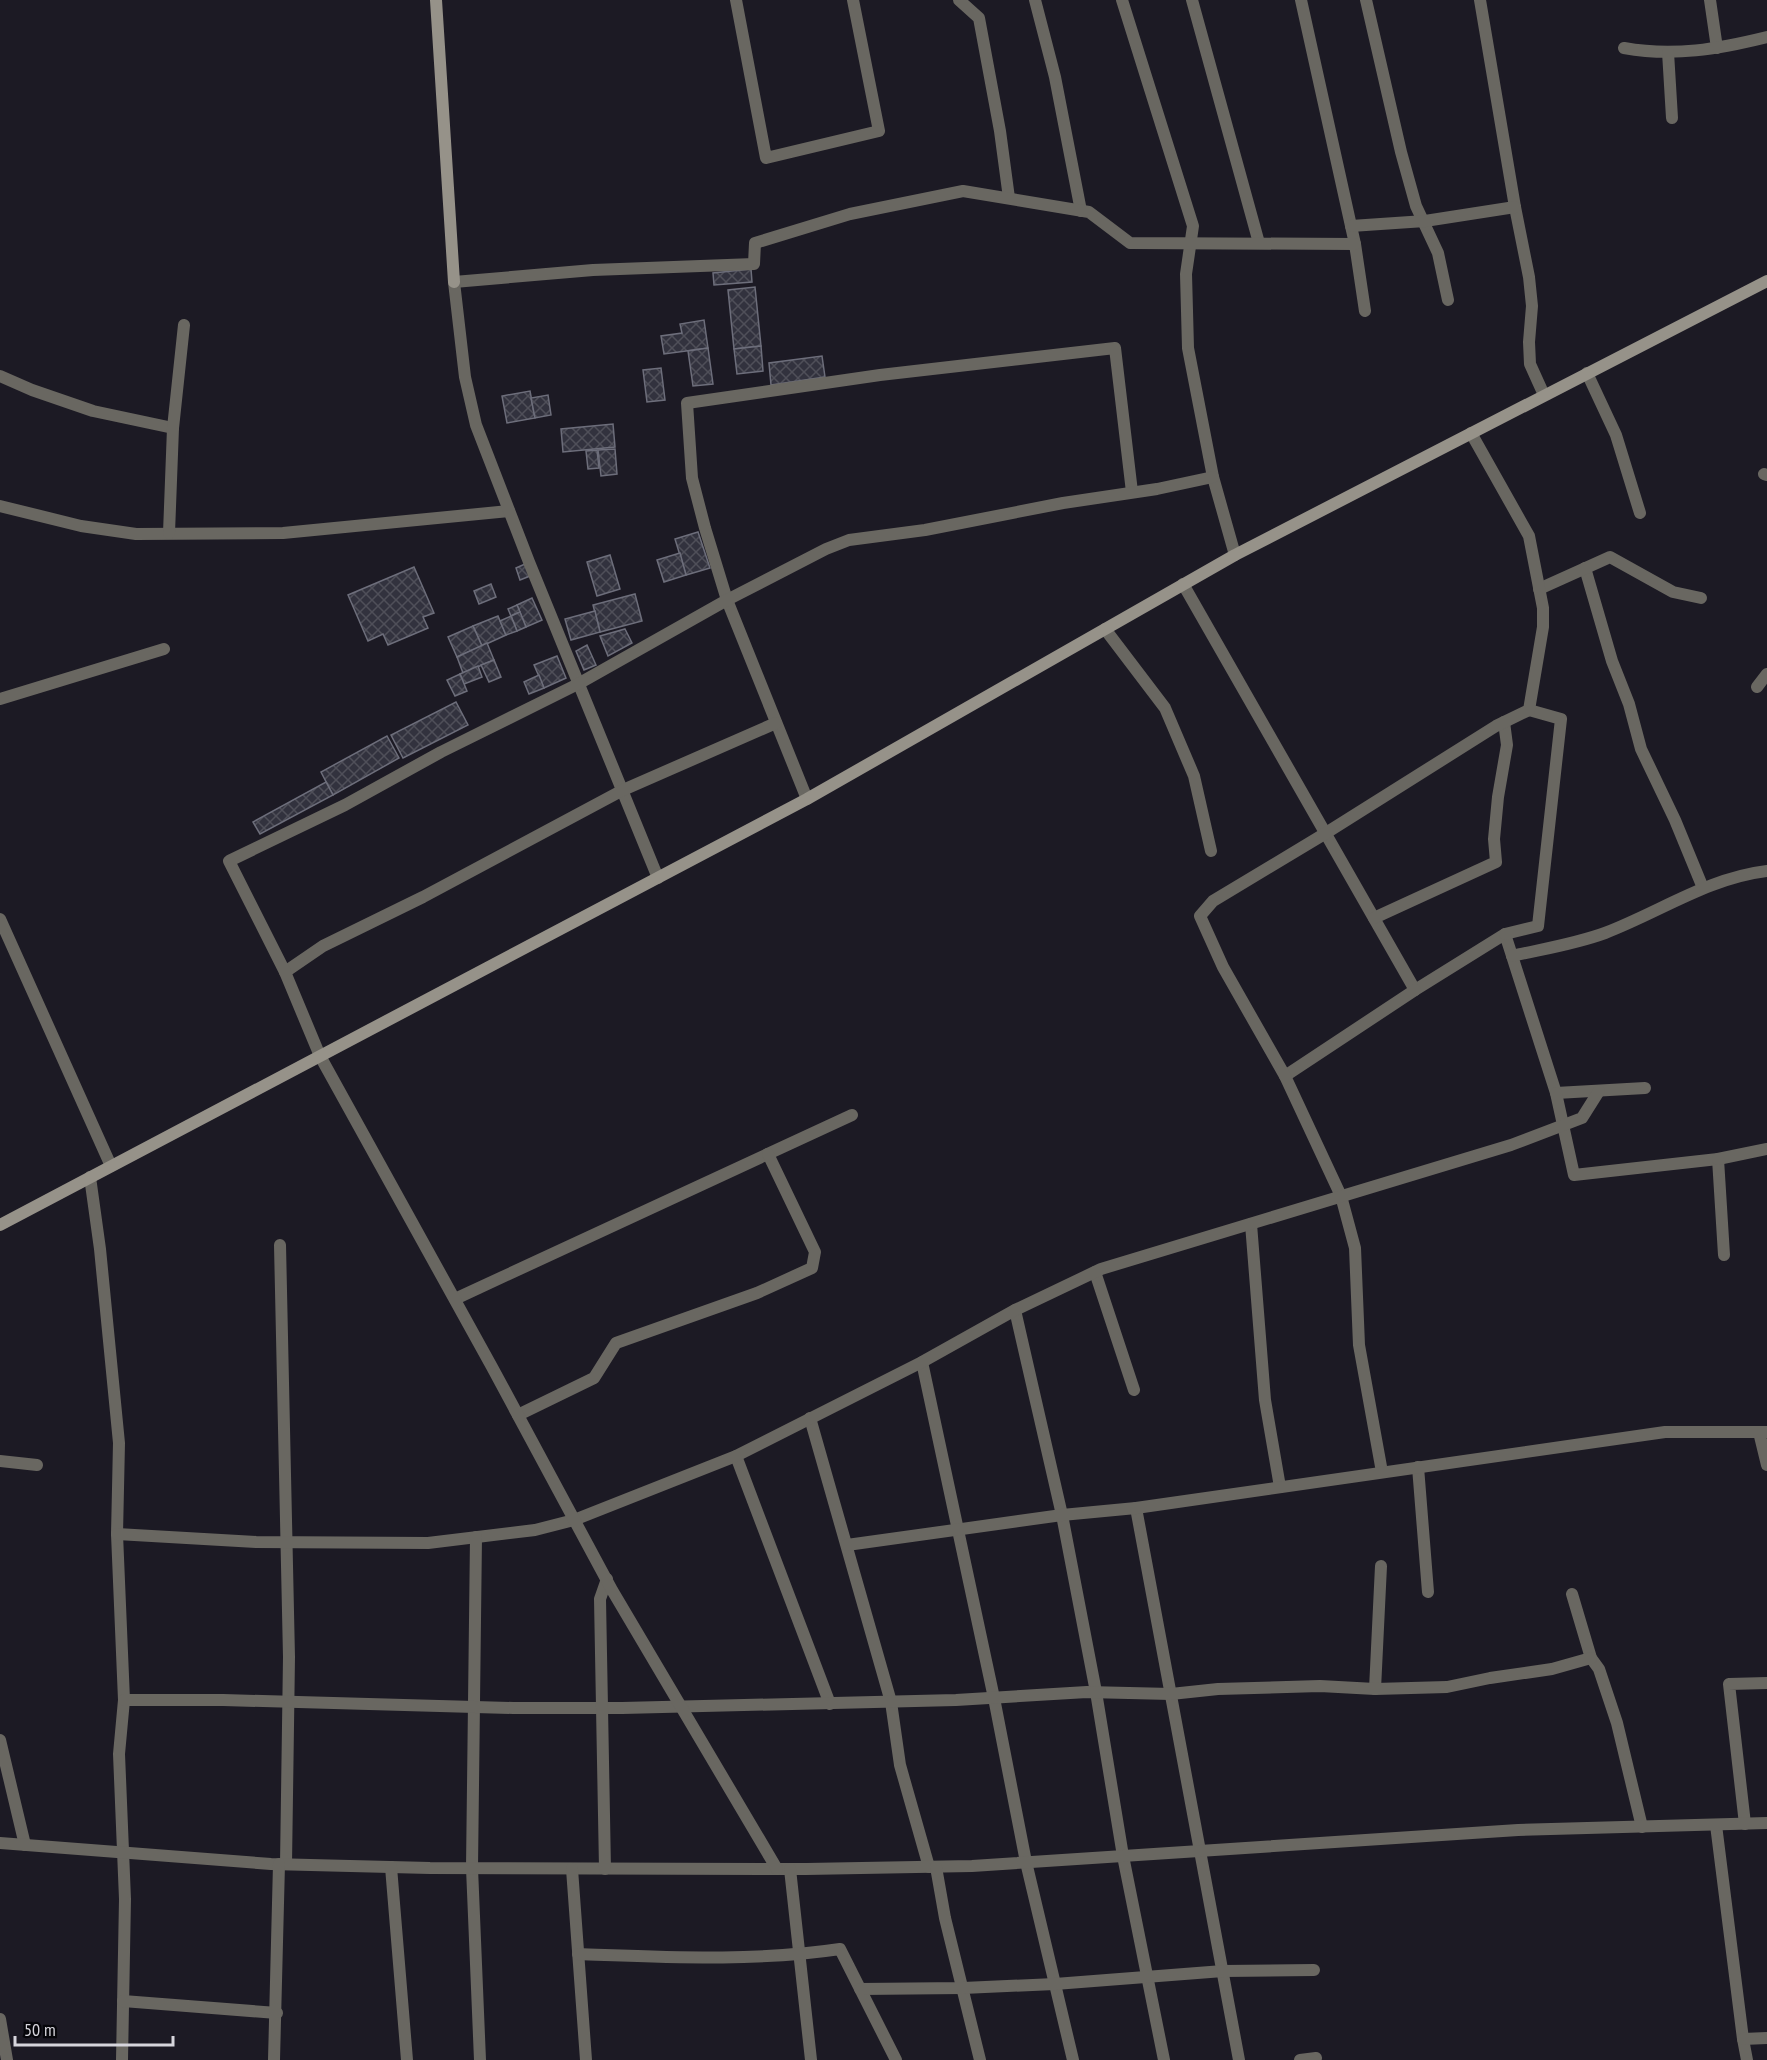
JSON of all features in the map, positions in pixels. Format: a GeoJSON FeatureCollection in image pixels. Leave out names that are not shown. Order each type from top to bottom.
{"type":"FeatureCollection","features":[{"type":"Feature","properties":{"kind":"street"},"geometry":{"type":"LineString","coordinates":[[436,0],[454,282],[465,377],[476,425],[578,684],[658,878]]}},
{"type":"Feature","properties":{"kind":"street"},"geometry":{"type":"LineString","coordinates":[[736,0],[766,158],[879,131],[853,0]]}},
{"type":"Feature","properties":{"kind":"street"},"geometry":{"type":"LineString","coordinates":[[959,0],[979,18]]}},
{"type":"Feature","properties":{"kind":"street"},"geometry":{"type":"LineString","coordinates":[[972,0],[979,18],[1000,131],[1009,198]]}},
{"type":"Feature","properties":{"kind":"street"},"geometry":{"type":"LineString","coordinates":[[1035,0],[1054,77],[1081,211]]}},
{"type":"Feature","properties":{"kind":"street"},"geometry":{"type":"LineString","coordinates":[[1122,0],[1193,226],[1186,274],[1188,348],[1214,477],[1235,555]]}},
{"type":"Feature","properties":{"kind":"street"},"geometry":{"type":"LineString","coordinates":[[1192,0],[1259,243]]}},
{"type":"Feature","properties":{"kind":"street"},"geometry":{"type":"LineString","coordinates":[[1301,0],[1355,244],[1365,311]]}},
{"type":"Feature","properties":{"kind":"street"},"geometry":{"type":"LineString","coordinates":[[1366,0],[1401,153],[1416,206],[1438,253],[1448,300]]}},
{"type":"Feature","properties":{"kind":"street"},"geometry":{"type":"LineString","coordinates":[[1480,0],[1532,306],[1530,364],[1544,395]]}},
{"type":"Feature","properties":{"kind":"street"},"geometry":{"type":"LineString","coordinates":[[1710,0],[1717,48]]}},
{"type":"Feature","properties":{"kind":"street"},"geometry":{"type":"LineString","coordinates":[[1624,48],[1651,53],[1703,51],[1767,37]]}},
{"type":"Feature","properties":{"kind":"street"},"geometry":{"type":"LineString","coordinates":[[1668,52],[1672,118]]}},
{"type":"Feature","properties":{"kind":"street"},"geometry":{"type":"LineString","coordinates":[[454,282],[593,270],[754,264],[755,243],[850,214],[963,191],[1089,212],[1130,243],[1355,244]]}},
{"type":"Feature","properties":{"kind":"street"},"geometry":{"type":"LineString","coordinates":[[1351,226],[1425,221],[1515,207]]}},
{"type":"Feature","properties":{"kind":"street"},"geometry":{"type":"LineString","coordinates":[[0,1225],[807,799],[1235,555],[1767,280]]}},
{"type":"Feature","properties":{"kind":"street"},"geometry":{"type":"LineString","coordinates":[[169,533],[173,428],[184,325]]}},
{"type":"Feature","properties":{"kind":"street"},"geometry":{"type":"LineString","coordinates":[[807,799],[727,600],[705,528],[692,478],[687,403],[880,375],[1114,348],[1132,492]]}},
{"type":"Feature","properties":{"kind":"street"},"geometry":{"type":"LineString","coordinates":[[1587,373],[1616,435],[1640,513]]}},
{"type":"Feature","properties":{"kind":"street"},"geometry":{"type":"LineString","coordinates":[[0,376],[32,390],[93,411],[173,428]]}},
{"type":"Feature","properties":{"kind":"street"},"geometry":{"type":"LineString","coordinates":[[1471,433],[1529,536],[1544,608],[1543,627],[1528,710]]}},
{"type":"Feature","properties":{"kind":"street"},"geometry":{"type":"LineString","coordinates":[[811,2060],[800,1955],[784,1869],[681,1707],[574,1520],[320,1056],[285,972],[229,861],[345,805],[441,752],[578,684],[727,600],[826,549],[849,540],[925,530],[1214,477]]}},
{"type":"Feature","properties":{"kind":"street"},"geometry":{"type":"LineString","coordinates":[[0,506],[81,526],[136,534],[283,532],[509,512]]}},
{"type":"Feature","properties":{"kind":"street"},"geometry":{"type":"LineString","coordinates":[[1539,588],[1610,557],[1673,592],[1701,598]]}},
{"type":"Feature","properties":{"kind":"street"},"geometry":{"type":"LineString","coordinates":[[1585,568],[1612,661],[1629,704],[1641,749],[1675,820],[1703,888]]}},
{"type":"Feature","properties":{"kind":"street"},"geometry":{"type":"LineString","coordinates":[[1183,584],[1415,990]]}},
{"type":"Feature","properties":{"kind":"street"},"geometry":{"type":"LineString","coordinates":[[1105,629],[1165,708],[1194,776],[1211,851]]}},
{"type":"Feature","properties":{"kind":"street"},"geometry":{"type":"LineString","coordinates":[[0,699],[164,649]]}},
{"type":"Feature","properties":{"kind":"street"},"geometry":{"type":"LineString","coordinates":[[1757,687],[1767,674]]}},
{"type":"Feature","properties":{"kind":"street"},"geometry":{"type":"LineString","coordinates":[[1284,1076],[1505,934],[1538,926],[1561,719],[1528,710],[1504,722],[1213,901],[1200,916],[1223,967],[1284,1076],[1341,1197],[1355,1248],[1359,1345],[1382,1472]]}},
{"type":"Feature","properties":{"kind":"street"},"geometry":{"type":"LineString","coordinates":[[1374,918],[1496,862],[1494,839],[1498,797],[1507,746],[1504,722]]}},
{"type":"Feature","properties":{"kind":"street"},"geometry":{"type":"LineString","coordinates":[[285,972],[323,946],[423,897],[622,790],[776,723]]}},
{"type":"Feature","properties":{"kind":"street"},"geometry":{"type":"LineString","coordinates":[[1512,956],[1605,933],[1703,888],[1744,874],[1767,871]]}},
{"type":"Feature","properties":{"kind":"street"},"geometry":{"type":"LineString","coordinates":[[0,919],[111,1166]]}},
{"type":"Feature","properties":{"kind":"street"},"geometry":{"type":"LineString","coordinates":[[1505,934],[1556,1093],[1574,1175],[1718,1159],[1767,1149]]}},
{"type":"Feature","properties":{"kind":"street"},"geometry":{"type":"LineString","coordinates":[[1556,1093],[1645,1088]]}},
{"type":"Feature","properties":{"kind":"street"},"geometry":{"type":"LineString","coordinates":[[117,1534],[287,1543],[428,1543],[536,1530],[574,1520],[736,1456],[922,1362],[1015,1310],[1095,1272],[1510,1145],[1582,1118],[1599,1091]]}},
{"type":"Feature","properties":{"kind":"street"},"geometry":{"type":"LineString","coordinates":[[455,1299],[852,1115]]}},
{"type":"Feature","properties":{"kind":"street"},"geometry":{"type":"LineString","coordinates":[[518,1414],[594,1378],[616,1343],[758,1293],[812,1268],[815,1252],[768,1154]]}},
{"type":"Feature","properties":{"kind":"street"},"geometry":{"type":"LineString","coordinates":[[1718,1159],[1724,1255]]}},
{"type":"Feature","properties":{"kind":"street"},"geometry":{"type":"LineString","coordinates":[[90,1177],[100,1249],[119,1443],[117,1534],[124,1700],[119,1754],[124,1852],[122,2060]]}},
{"type":"Feature","properties":{"kind":"street"},"geometry":{"type":"LineString","coordinates":[[1251,1224],[1264,1400],[1280,1487]]}},
{"type":"Feature","properties":{"kind":"street"},"geometry":{"type":"LineString","coordinates":[[274,2060],[288,1702],[280,1245]]}},
{"type":"Feature","properties":{"kind":"street"},"geometry":{"type":"LineString","coordinates":[[1095,1272],[1134,1390]]}},
{"type":"Feature","properties":{"kind":"street"},"geometry":{"type":"LineString","coordinates":[[1015,1310],[1062,1515],[1096,1692],[1123,1856],[1164,2060]]}},
{"type":"Feature","properties":{"kind":"street"},"geometry":{"type":"LineString","coordinates":[[922,1362],[994,1698],[1026,1862],[1073,2060]]}},
{"type":"Feature","properties":{"kind":"street"},"geometry":{"type":"LineString","coordinates":[[810,1418],[891,1702],[900,1765],[932,1867],[980,2060]]}},
{"type":"Feature","properties":{"kind":"street"},"geometry":{"type":"LineString","coordinates":[[847,1545],[1062,1515],[1136,1508],[1665,1432],[1763,1432],[1767,1465]]}},
{"type":"Feature","properties":{"kind":"street"},"geometry":{"type":"LineString","coordinates":[[736,1456],[830,1704]]}},
{"type":"Feature","properties":{"kind":"street"},"geometry":{"type":"LineString","coordinates":[[0,1461],[37,1465]]}},
{"type":"Feature","properties":{"kind":"street"},"geometry":{"type":"LineString","coordinates":[[1418,1467],[1428,1592]]}},
{"type":"Feature","properties":{"kind":"street"},"geometry":{"type":"LineString","coordinates":[[1136,1508],[1239,2060]]}},
{"type":"Feature","properties":{"kind":"street"},"geometry":{"type":"LineString","coordinates":[[476,1538],[472,1868],[480,2060]]}},
{"type":"Feature","properties":{"kind":"street"},"geometry":{"type":"LineString","coordinates":[[1375,1689],[1382,1566]]}},
{"type":"Feature","properties":{"kind":"street"},"geometry":{"type":"LineString","coordinates":[[605,1869],[600,1599],[607,1579]]}},
{"type":"Feature","properties":{"kind":"street"},"geometry":{"type":"LineString","coordinates":[[1572,1594],[1591,1658],[1599,1669],[1617,1723],[1642,1827]]}},
{"type":"Feature","properties":{"kind":"street"},"geometry":{"type":"LineString","coordinates":[[124,1700],[681,1707],[891,1702],[1096,1692],[1171,1694],[1218,1689],[1320,1686],[1375,1689],[1447,1687],[1490,1678],[1552,1670],[1591,1658]]}},
{"type":"Feature","properties":{"kind":"street"},"geometry":{"type":"LineString","coordinates":[[1745,1824],[1729,1684],[1767,1683]]}},
{"type":"Feature","properties":{"kind":"street"},"geometry":{"type":"LineString","coordinates":[[0,1740],[25,1845]]}},
{"type":"Feature","properties":{"kind":"street"},"geometry":{"type":"LineString","coordinates":[[0,1843],[283,1864],[572,1869],[784,1869],[932,1867],[1518,1830],[1767,1823]]}},
{"type":"Feature","properties":{"kind":"street"},"geometry":{"type":"LineString","coordinates":[[1716,1825],[1747,2060]]}},
{"type":"Feature","properties":{"kind":"street"},"geometry":{"type":"LineString","coordinates":[[391,1867],[407,2060]]}},
{"type":"Feature","properties":{"kind":"street"},"geometry":{"type":"LineString","coordinates":[[572,1869],[586,2060]]}},
{"type":"Feature","properties":{"kind":"street"},"geometry":{"type":"LineString","coordinates":[[578,1954],[695,1958],[800,1955],[840,1949],[896,2060]]}},
{"type":"Feature","properties":{"kind":"street"},"geometry":{"type":"LineString","coordinates":[[860,1989],[963,1988],[1147,1978],[1223,1971],[1314,1970]]}},
{"type":"Feature","properties":{"kind":"street"},"geometry":{"type":"LineString","coordinates":[[123,2001],[277,2013]]}},
{"type":"Feature","properties":{"kind":"street"},"geometry":{"type":"LineString","coordinates":[[0,2019],[7,2060]]}},
{"type":"Feature","properties":{"kind":"street"},"geometry":{"type":"LineString","coordinates":[[1743,2039],[1767,2038]]}},
{"type":"Feature","properties":{"kind":"street"},"geometry":{"type":"LineString","coordinates":[[1300,2060],[1316,2058]]}},
{"type":"Feature","properties":{"kind":"building"},"geometry":{"type":"Polygon","coordinates":[[[751,269],[752,282],[714,285],[713,273],[751,269]]]}},
{"type":"Feature","properties":{"kind":"building"},"geometry":{"type":"Polygon","coordinates":[[[755,287],[761,346],[734,349],[728,290],[755,287]]]}},
{"type":"Feature","properties":{"kind":"building"},"geometry":{"type":"Polygon","coordinates":[[[704,320],[708,348],[664,354],[661,336],[682,333],[680,324],[704,320]]]}},
{"type":"Feature","properties":{"kind":"building"},"geometry":{"type":"Polygon","coordinates":[[[761,346],[763,371],[737,374],[734,349],[761,346]]]}},
{"type":"Feature","properties":{"kind":"building"},"geometry":{"type":"Polygon","coordinates":[[[708,348],[713,384],[693,386],[688,351],[708,348]]]}},
{"type":"Feature","properties":{"kind":"building"},"geometry":{"type":"Polygon","coordinates":[[[822,356],[825,377],[771,385],[769,363],[822,356]]]}},
{"type":"Feature","properties":{"kind":"building"},"geometry":{"type":"Polygon","coordinates":[[[661,368],[665,400],[647,402],[643,370],[661,368]]]}},
{"type":"Feature","properties":{"kind":"building"},"geometry":{"type":"Polygon","coordinates":[[[530,391],[535,418],[507,423],[502,396],[530,391]]]}},
{"type":"Feature","properties":{"kind":"building"},"geometry":{"type":"Polygon","coordinates":[[[548,395],[551,415],[535,418],[531,398],[548,395]]]}},
{"type":"Feature","properties":{"kind":"building"},"geometry":{"type":"Polygon","coordinates":[[[613,424],[615,447],[563,452],[561,429],[613,424]]]}},
{"type":"Feature","properties":{"kind":"building"},"geometry":{"type":"Polygon","coordinates":[[[615,449],[617,474],[601,476],[598,450],[615,449]]]}},
{"type":"Feature","properties":{"kind":"building"},"geometry":{"type":"Polygon","coordinates":[[[597,450],[599,468],[588,469],[586,451],[597,450]]]}},
{"type":"Feature","properties":{"kind":"building"},"geometry":{"type":"Polygon","coordinates":[[[698,532],[710,568],[686,575],[675,539],[698,532]]]}},
{"type":"Feature","properties":{"kind":"building"},"geometry":{"type":"Polygon","coordinates":[[[680,553],[686,575],[664,582],[657,560],[680,553]]]}},
{"type":"Feature","properties":{"kind":"building"},"geometry":{"type":"Polygon","coordinates":[[[610,555],[620,589],[597,596],[587,562],[610,555]]]}},
{"type":"Feature","properties":{"kind":"building"},"geometry":{"type":"Polygon","coordinates":[[[525,564],[530,576],[520,580],[516,568],[525,564]]]}},
{"type":"Feature","properties":{"kind":"building"},"geometry":{"type":"Polygon","coordinates":[[[414,567],[434,613],[423,617],[428,628],[388,645],[383,634],[368,641],[348,595],[414,567]]]}},
{"type":"Feature","properties":{"kind":"building"},"geometry":{"type":"Polygon","coordinates":[[[491,584],[496,597],[479,604],[474,591],[491,584]]]}},
{"type":"Feature","properties":{"kind":"building"},"geometry":{"type":"Polygon","coordinates":[[[635,594],[642,621],[600,632],[593,605],[635,594]]]}},
{"type":"Feature","properties":{"kind":"building"},"geometry":{"type":"Polygon","coordinates":[[[532,598],[542,620],[526,627],[517,605],[532,598]]]}},
{"type":"Feature","properties":{"kind":"building"},"geometry":{"type":"Polygon","coordinates":[[[517,605],[520,612],[511,616],[508,609],[517,605]]]}},
{"type":"Feature","properties":{"kind":"building"},"geometry":{"type":"Polygon","coordinates":[[[595,611],[600,632],[571,640],[565,619],[595,611]]]}},
{"type":"Feature","properties":{"kind":"building"},"geometry":{"type":"Polygon","coordinates":[[[520,612],[526,627],[517,631],[511,616],[520,612]]]}},
{"type":"Feature","properties":{"kind":"building"},"geometry":{"type":"Polygon","coordinates":[[[498,616],[506,635],[482,646],[473,626],[498,616]]]}},
{"type":"Feature","properties":{"kind":"building"},"geometry":{"type":"Polygon","coordinates":[[[511,616],[517,631],[506,635],[500,621],[511,616]]]}},
{"type":"Feature","properties":{"kind":"building"},"geometry":{"type":"Polygon","coordinates":[[[473,626],[482,646],[457,657],[448,637],[473,626]]]}},
{"type":"Feature","properties":{"kind":"building"},"geometry":{"type":"Polygon","coordinates":[[[625,629],[632,643],[608,656],[600,636],[625,629]]]}},
{"type":"Feature","properties":{"kind":"building"},"geometry":{"type":"Polygon","coordinates":[[[487,643],[494,660],[463,673],[457,657],[487,643]]]}},
{"type":"Feature","properties":{"kind":"building"},"geometry":{"type":"Polygon","coordinates":[[[587,645],[596,665],[584,670],[576,651],[587,645]]]}},
{"type":"Feature","properties":{"kind":"building"},"geometry":{"type":"Polygon","coordinates":[[[557,656],[566,678],[544,688],[534,665],[557,656]]]}},
{"type":"Feature","properties":{"kind":"building"},"geometry":{"type":"Polygon","coordinates":[[[494,660],[501,677],[489,682],[481,665],[494,660]]]}},
{"type":"Feature","properties":{"kind":"building"},"geometry":{"type":"Polygon","coordinates":[[[478,666],[482,677],[464,684],[460,674],[478,666]]]}},
{"type":"Feature","properties":{"kind":"building"},"geometry":{"type":"Polygon","coordinates":[[[460,674],[467,691],[455,696],[447,680],[460,674]]]}},
{"type":"Feature","properties":{"kind":"building"},"geometry":{"type":"Polygon","coordinates":[[[539,675],[544,688],[529,694],[524,682],[539,675]]]}},
{"type":"Feature","properties":{"kind":"building"},"geometry":{"type":"Polygon","coordinates":[[[456,702],[468,725],[403,758],[391,735],[456,702]]]}},
{"type":"Feature","properties":{"kind":"building"},"geometry":{"type":"Polygon","coordinates":[[[387,736],[399,758],[333,795],[321,772],[387,736]]]}},
{"type":"Feature","properties":{"kind":"building"},"geometry":{"type":"Polygon","coordinates":[[[326,782],[333,795],[260,834],[253,822],[326,782]]]}}]}
